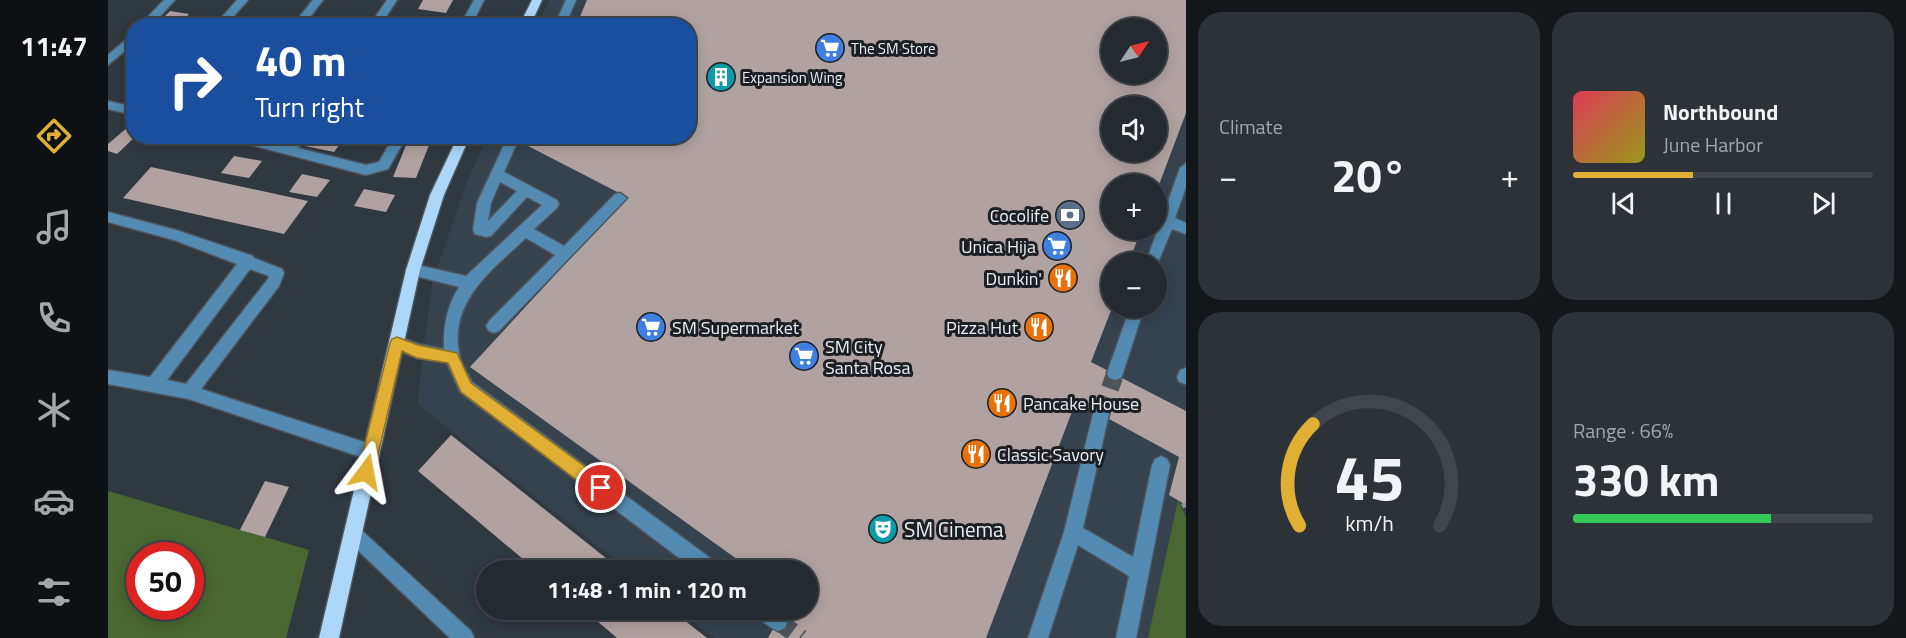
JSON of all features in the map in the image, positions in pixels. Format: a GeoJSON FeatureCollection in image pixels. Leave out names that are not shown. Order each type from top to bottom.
{"type":"FeatureCollection","features":[{"type":"Feature","properties":{"kind":"main road"},"geometry":{"type":"LineString","coordinates":[[528,18],[537,0]]}},
{"type":"Feature","properties":{"kind":"main road"},"geometry":{"type":"LineString","coordinates":[[329,638],[413,270],[437,195],[460,144]]}},
{"type":"Feature","properties":{"kind":"street"},"geometry":{"type":"LineString","coordinates":[[152,18],[170,0]]}},
{"type":"Feature","properties":{"kind":"street"},"geometry":{"type":"LineString","coordinates":[[226,18],[243,0]]}},
{"type":"Feature","properties":{"kind":"street"},"geometry":{"type":"LineString","coordinates":[[303,18],[318,0]]}},
{"type":"Feature","properties":{"kind":"street"},"geometry":{"type":"LineString","coordinates":[[380,18],[392,0]]}},
{"type":"Feature","properties":{"kind":"street"},"geometry":{"type":"LineString","coordinates":[[469,18],[479,0]]}},
{"type":"Feature","properties":{"kind":"street"},"geometry":{"type":"LineString","coordinates":[[563,18],[571,0]]}},
{"type":"Feature","properties":{"kind":"street"},"geometry":{"type":"LineString","coordinates":[[108,61],[126,44]]}},
{"type":"Feature","properties":{"kind":"street"},"geometry":{"type":"LineString","coordinates":[[108,105],[126,109]]}},
{"type":"Feature","properties":{"kind":"street"},"geometry":{"type":"LineString","coordinates":[[263,144],[366,170],[376,170],[384,166],[396,144]]}},
{"type":"Feature","properties":{"kind":"street"},"geometry":{"type":"LineString","coordinates":[[290,151],[295,144]]}},
{"type":"Feature","properties":{"kind":"street"},"geometry":{"type":"LineString","coordinates":[[510,144],[484,203],[480,230],[486,232],[525,190]]}},
{"type":"Feature","properties":{"kind":"street"},"geometry":{"type":"LineString","coordinates":[[1157,252],[1186,168]]}},
{"type":"Feature","properties":{"kind":"street"},"geometry":{"type":"LineString","coordinates":[[496,174],[552,204],[469,283],[457,303],[451,326],[452,357],[466,387],[697,560]]}},
{"type":"Feature","properties":{"kind":"street"},"geometry":{"type":"LineString","coordinates":[[494,326],[620,198]]}},
{"type":"Feature","properties":{"kind":"street"},"geometry":{"type":"LineString","coordinates":[[108,217],[176,235],[248,260],[277,273],[274,282],[189,392]]}},
{"type":"Feature","properties":{"kind":"street"},"geometry":{"type":"LineString","coordinates":[[1168,221],[1186,229]]}},
{"type":"Feature","properties":{"kind":"street"},"geometry":{"type":"LineString","coordinates":[[524,230],[565,254]]}},
{"type":"Feature","properties":{"kind":"street"},"geometry":{"type":"LineString","coordinates":[[154,385],[248,260]]}},
{"type":"Feature","properties":{"kind":"street"},"geometry":{"type":"LineString","coordinates":[[413,270],[469,283]]}},
{"type":"Feature","properties":{"kind":"street"},"geometry":{"type":"LineString","coordinates":[[1115,373],[1134,318]]}},
{"type":"Feature","properties":{"kind":"street"},"geometry":{"type":"LineString","coordinates":[[397,343],[417,351],[452,357]]}},
{"type":"Feature","properties":{"kind":"street"},"geometry":{"type":"LineString","coordinates":[[108,377],[189,392],[370,452]]}},
{"type":"Feature","properties":{"kind":"street"},"geometry":{"type":"LineString","coordinates":[[1038,638],[1073,532],[1101,414]]}},
{"type":"Feature","properties":{"kind":"street"},"geometry":{"type":"LineString","coordinates":[[1126,638],[1161,465]]}},
{"type":"Feature","properties":{"kind":"street"},"geometry":{"type":"LineString","coordinates":[[1073,532],[1141,572]]}},
{"type":"Feature","properties":{"kind":"street"},"geometry":{"type":"LineString","coordinates":[[353,534],[464,638]]}},
{"type":"Feature","properties":{"kind":"path"},"geometry":{"type":"LineString","coordinates":[[1183,503],[1186,509]]}},
{"type":"Feature","properties":{"kind":"shaded area","name":"SM City Santa Rosa"},"geometry":{"type":"Polygon","coordinates":[[[549,0],[1186,0],[1186,638],[714,638],[691,620],[818,620],[818,560],[615,560],[417,404],[432,283],[466,184],[484,144],[696,144],[696,18],[541,18],[549,0]]]}},
{"type":"Feature","properties":{"kind":"green space"},"geometry":{"type":"Polygon","coordinates":[[[108,491],[309,550],[286,638],[108,638],[108,491]]]}},
{"type":"Feature","properties":{"kind":"green space"},"geometry":{"type":"Polygon","coordinates":[[[1178,500],[1186,517],[1186,638],[1148,638],[1178,500]]]}},
{"type":"Feature","properties":{"kind":"building"},"geometry":{"type":"Polygon","coordinates":[[[423,0],[453,0],[446,13],[418,9],[423,0]]]}},
{"type":"Feature","properties":{"kind":"building","name":"SM City Santa Rosa"},"geometry":{"type":"Polygon","coordinates":[[[587,0],[1186,0],[1186,113],[1163,174],[1101,174],[1101,240],[1137,240],[1133,252],[1101,252],[1101,318],[1108,318],[1091,362],[1186,411],[1186,505],[1169,495],[1179,457],[1076,401],[986,638],[768,638],[778,620],[818,620],[818,560],[738,560],[470,367],[627,197],[528,146],[529,144],[696,144],[696,18],[579,18],[587,0]]]}},
{"type":"Feature","properties":{"kind":"building"},"geometry":{"type":"Polygon","coordinates":[[[170,11],[189,14],[186,18],[163,18],[170,11]]]}},
{"type":"Feature","properties":{"kind":"building"},"geometry":{"type":"Polygon","coordinates":[[[126,129],[128,144],[117,154],[108,151],[108,144],[126,129]]]}},
{"type":"Feature","properties":{"kind":"building"},"geometry":{"type":"Polygon","coordinates":[[[306,144],[340,144],[334,152],[305,146],[306,144]]]}},
{"type":"Feature","properties":{"kind":"building"},"geometry":{"type":"Polygon","coordinates":[[[407,144],[429,144],[416,178],[393,177],[407,144]]]}},
{"type":"Feature","properties":{"kind":"building"},"geometry":{"type":"Polygon","coordinates":[[[234,156],[262,161],[249,178],[221,173],[234,156]]]}},
{"type":"Feature","properties":{"kind":"building"},"geometry":{"type":"Polygon","coordinates":[[[151,167],[308,201],[284,234],[123,198],[151,167]]]}},
{"type":"Feature","properties":{"kind":"building"},"geometry":{"type":"Polygon","coordinates":[[[302,174],[330,180],[317,197],[289,192],[302,174]]]}},
{"type":"Feature","properties":{"kind":"building"},"geometry":{"type":"Polygon","coordinates":[[[364,189],[395,195],[386,212],[354,206],[364,189]]]}},
{"type":"Feature","properties":{"kind":"building"},"geometry":{"type":"Polygon","coordinates":[[[451,435],[608,560],[524,560],[418,471],[451,435]]]}},
{"type":"Feature","properties":{"kind":"building"},"geometry":{"type":"Polygon","coordinates":[[[265,481],[289,487],[265,537],[240,530],[265,481]]]}},
{"type":"Feature","properties":{"kind":"building"},"geometry":{"type":"Polygon","coordinates":[[[596,620],[684,620],[707,638],[617,638],[596,620]]]}},
{"type":"Feature","properties":{"kind":"tunnel"},"geometry":{"type":"LineString","coordinates":[[1113,379],[1115,373]]}},
{"type":"Feature","properties":{"kind":"tunnel"},"geometry":{"type":"LineString","coordinates":[[1101,414],[1114,377]]}},
{"type":"Feature","properties":{"kind":"tunnel"},"geometry":{"type":"LineString","coordinates":[[778,621],[801,638]]}},
{"type":"Feature","properties":{"kind":"place","name":"The SM Store"},"geometry":{"type":"Point","coordinates":[830,48]}},
{"type":"Feature","properties":{"kind":"place","name":"Expansion Wing"},"geometry":{"type":"Point","coordinates":[721,77]}},
{"type":"Feature","properties":{"kind":"place","name":"Cocolife"},"geometry":{"type":"Point","coordinates":[1070,215]}},
{"type":"Feature","properties":{"kind":"place","name":"Unica Hija"},"geometry":{"type":"Point","coordinates":[1057,246]}},
{"type":"Feature","properties":{"kind":"place","name":"Dunkin'"},"geometry":{"type":"Point","coordinates":[1063,278]}},
{"type":"Feature","properties":{"kind":"place","name":"SM Supermarket"},"geometry":{"type":"Point","coordinates":[651,327]}},
{"type":"Feature","properties":{"kind":"place","name":"Pizza Hut"},"geometry":{"type":"Point","coordinates":[1039,327]}},
{"type":"Feature","properties":{"kind":"place","name":"SM City Santa Rosa"},"geometry":{"type":"Point","coordinates":[804,356]}},
{"type":"Feature","properties":{"kind":"place","name":"Pancake House"},"geometry":{"type":"Point","coordinates":[1002,403]}},
{"type":"Feature","properties":{"kind":"place","name":"Classic Savory"},"geometry":{"type":"Point","coordinates":[976,454]}},
{"type":"Feature","properties":{"kind":"place","name":"SM Cinema"},"geometry":{"type":"Point","coordinates":[883,529]}},
{"type":"Feature","properties":{"kind":"route"},"geometry":{"type":"LineString","coordinates":[[366,472],[397,343],[431,355],[452,357],[466,387],[601,488]]}}]}
